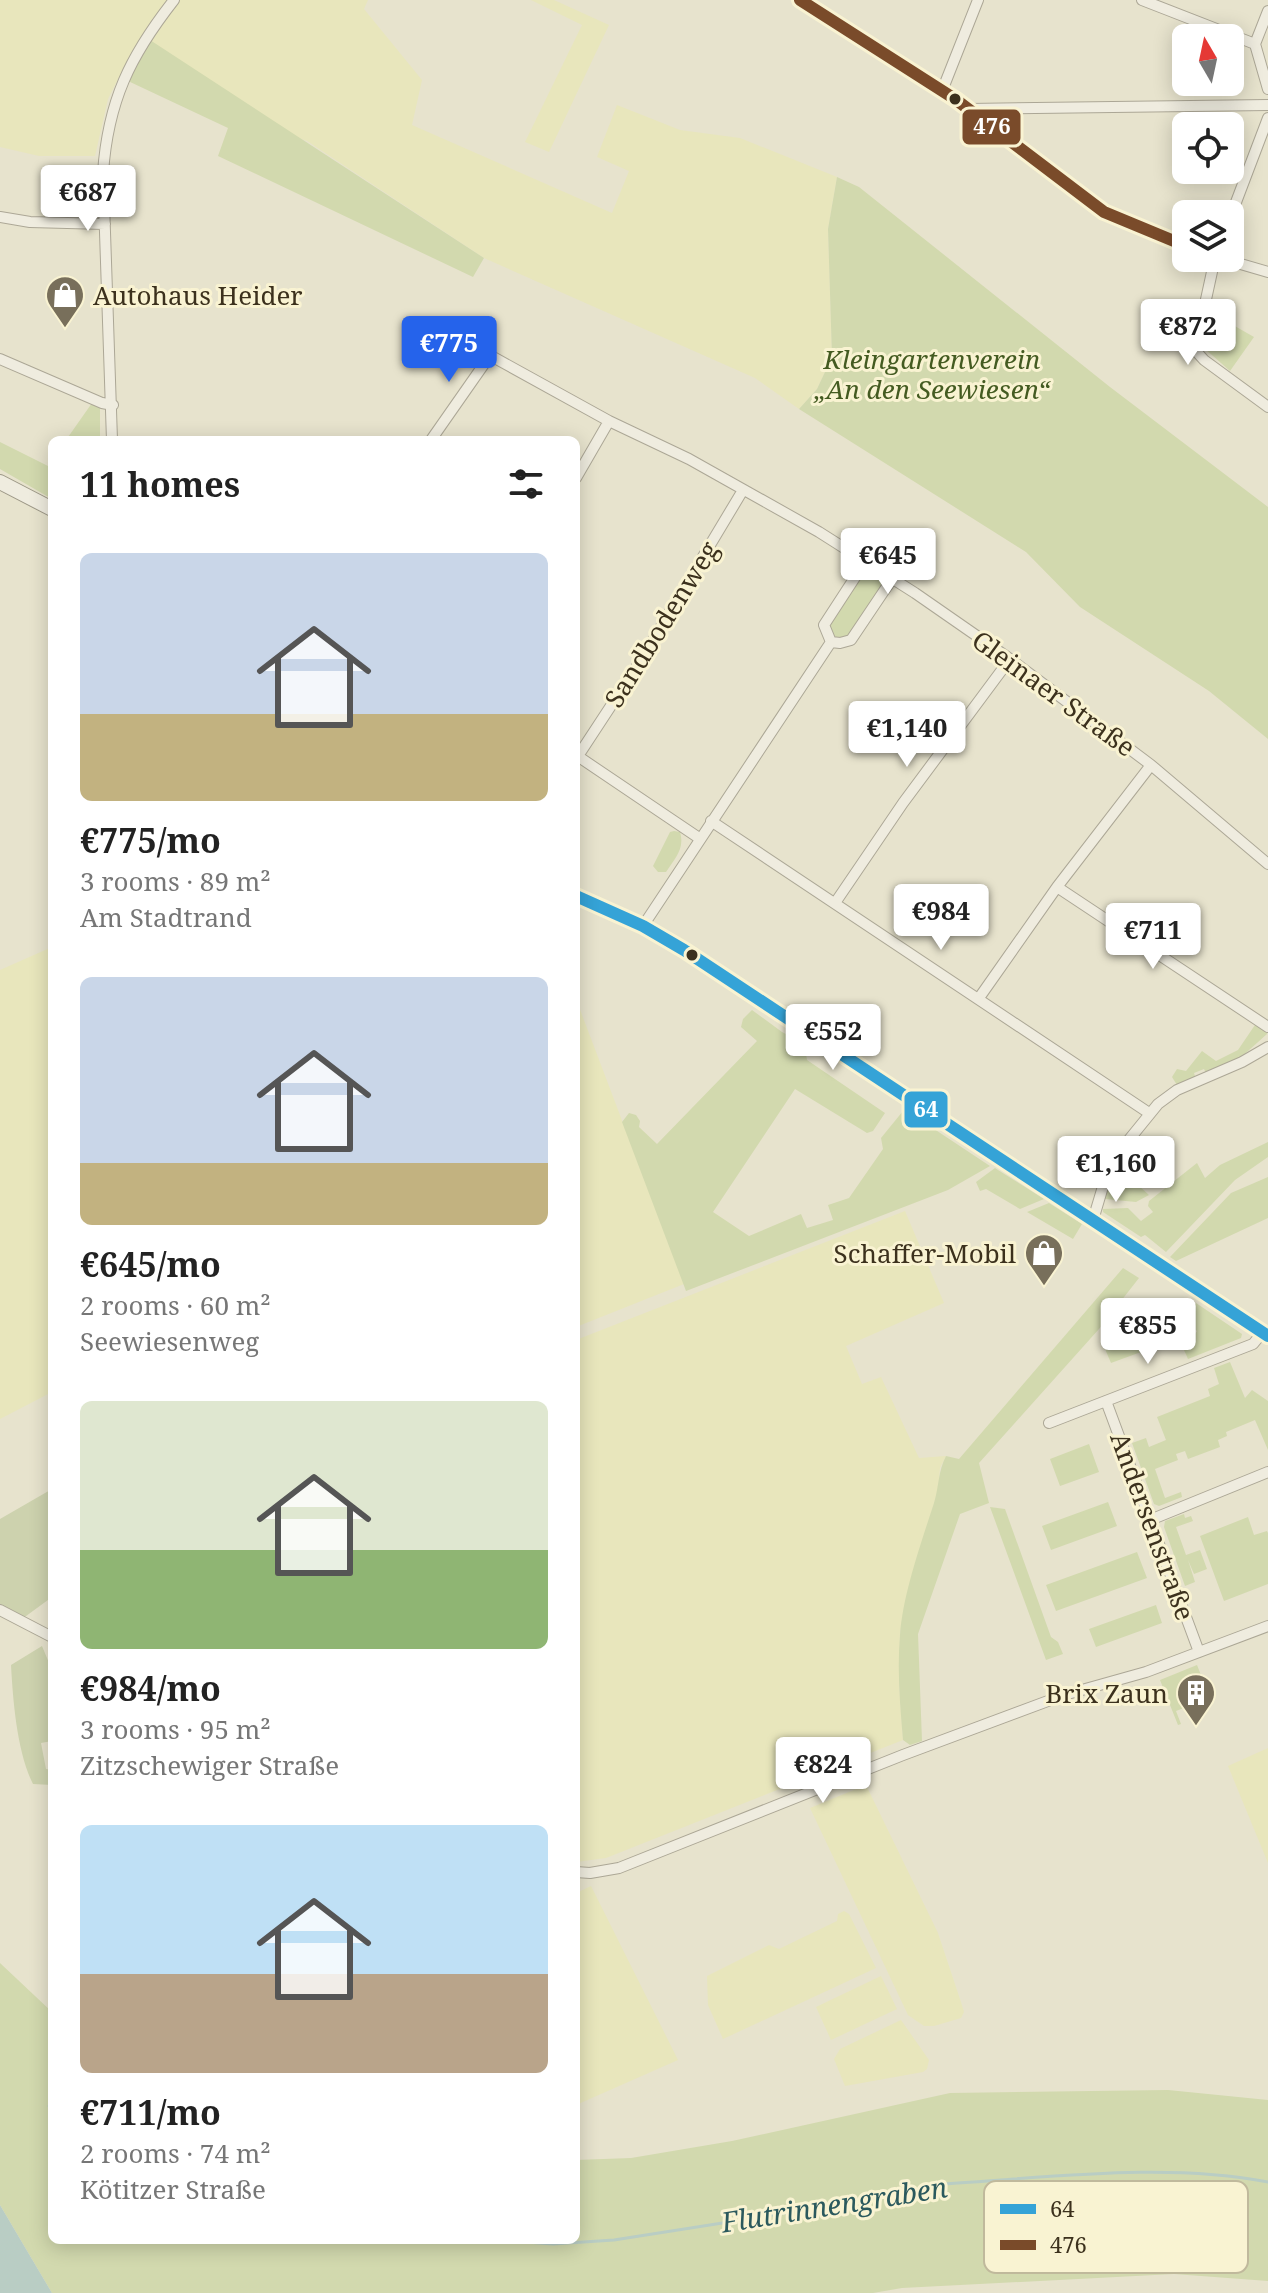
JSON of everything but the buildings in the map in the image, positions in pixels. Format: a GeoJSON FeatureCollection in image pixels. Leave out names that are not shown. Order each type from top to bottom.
{"type":"FeatureCollection","features":[{"type":"Feature","properties":{"kind":"street"},"geometry":{"type":"LineString","coordinates":[[112,436],[103,173],[111,112],[141,45],[174,0]]}},
{"type":"Feature","properties":{"kind":"street"},"geometry":{"type":"LineString","coordinates":[[800,0],[969,109],[1095,206],[1172,240]]}},
{"type":"Feature","properties":{"kind":"street"},"geometry":{"type":"LineString","coordinates":[[942,91],[978,0]]}},
{"type":"Feature","properties":{"kind":"street"},"geometry":{"type":"LineString","coordinates":[[1142,0],[1255,44]]}},
{"type":"Feature","properties":{"kind":"street"},"geometry":{"type":"LineString","coordinates":[[1268,11],[1255,44],[1268,89]]}},
{"type":"Feature","properties":{"kind":"street"},"geometry":{"type":"LineString","coordinates":[[969,109],[1268,105]]}},
{"type":"Feature","properties":{"kind":"street"},"geometry":{"type":"LineString","coordinates":[[1237,200],[1268,118]]}},
{"type":"Feature","properties":{"kind":"street"},"geometry":{"type":"LineString","coordinates":[[0,217],[30,222],[105,224]]}},
{"type":"Feature","properties":{"kind":"street"},"geometry":{"type":"LineString","coordinates":[[1244,265],[1268,272]]}},
{"type":"Feature","properties":{"kind":"street"},"geometry":{"type":"LineString","coordinates":[[1214,272],[1195,350],[1268,407]]}},
{"type":"Feature","properties":{"kind":"street","name":"Gleinaer Straße"},"geometry":{"type":"LineString","coordinates":[[434,436],[491,356],[609,421],[689,459],[819,532],[892,579],[1010,659],[1151,765],[1268,864]]}},
{"type":"Feature","properties":{"kind":"street"},"geometry":{"type":"LineString","coordinates":[[0,359],[101,403],[113,405]]}},
{"type":"Feature","properties":{"kind":"street"},"geometry":{"type":"LineString","coordinates":[[580,471],[609,421]]}},
{"type":"Feature","properties":{"kind":"street"},"geometry":{"type":"LineString","coordinates":[[0,482],[48,507]]}},
{"type":"Feature","properties":{"kind":"street","name":"Sandbodenweg"},"geometry":{"type":"LineString","coordinates":[[580,751],[641,660],[743,490]]}},
{"type":"Feature","properties":{"kind":"street"},"geometry":{"type":"LineString","coordinates":[[831,642],[824,625],[865,562]]}},
{"type":"Feature","properties":{"kind":"street"},"geometry":{"type":"LineString","coordinates":[[831,642],[851,640],[892,579]]}},
{"type":"Feature","properties":{"kind":"street"},"geometry":{"type":"LineString","coordinates":[[643,926],[831,642]]}},
{"type":"Feature","properties":{"kind":"street"},"geometry":{"type":"LineString","coordinates":[[835,903],[903,803],[1010,659]]}},
{"type":"Feature","properties":{"kind":"street"},"geometry":{"type":"LineString","coordinates":[[580,757],[699,838]]}},
{"type":"Feature","properties":{"kind":"street"},"geometry":{"type":"LineString","coordinates":[[979,998],[1057,887],[1151,765]]}},
{"type":"Feature","properties":{"kind":"street"},"geometry":{"type":"LineString","coordinates":[[711,821],[1149,1113]]}},
{"type":"Feature","properties":{"kind":"street"},"geometry":{"type":"LineString","coordinates":[[1057,887],[1268,1027]]}},
{"type":"Feature","properties":{"kind":"street"},"geometry":{"type":"LineString","coordinates":[[580,898],[643,926],[684,950],[1265,1334],[1253,1344],[1049,1423]]}},
{"type":"Feature","properties":{"kind":"street"},"geometry":{"type":"LineString","coordinates":[[1093,1220],[1110,1163],[1149,1113],[1177,1090],[1242,1062],[1268,1047]]}},
{"type":"Feature","properties":{"kind":"street","name":"Andersenstraße"},"geometry":{"type":"LineString","coordinates":[[1106,1401],[1199,1652]]}},
{"type":"Feature","properties":{"kind":"street"},"geometry":{"type":"LineString","coordinates":[[1150,1520],[1268,1472]]}},
{"type":"Feature","properties":{"kind":"street"},"geometry":{"type":"LineString","coordinates":[[0,1610],[48,1635]]}},
{"type":"Feature","properties":{"kind":"street"},"geometry":{"type":"LineString","coordinates":[[580,1872],[619,1868],[903,1755],[1064,1695],[1146,1672],[1268,1626]]}},
{"type":"Feature","properties":{"kind":"shaded area"},"geometry":{"type":"Polygon","coordinates":[[[0,0],[368,0],[364,9],[422,80],[412,125],[612,213],[629,171],[597,157],[617,105],[680,130],[740,138],[837,177],[828,229],[832,357],[817,389],[799,409],[755,378],[484,258],[307,141],[119,77],[108,99],[95,156],[39,156],[0,147],[0,0]]]}},
{"type":"Feature","properties":{"kind":"shaded area"},"geometry":{"type":"Polygon","coordinates":[[[531,0],[554,0],[609,25],[549,152],[525,142],[582,25],[531,0]]]}},
{"type":"Feature","properties":{"kind":"shaded area"},"geometry":{"type":"Polygon","coordinates":[[[48,949],[48,1394],[0,1419],[0,970],[48,949]]]}},
{"type":"Feature","properties":{"kind":"shaded area"},"geometry":{"type":"Polygon","coordinates":[[[580,1010],[684,1284],[580,1325],[580,1010]]]}},
{"type":"Feature","properties":{"kind":"shaded area"},"geometry":{"type":"Polygon","coordinates":[[[905,1211],[944,1303],[846,1346],[862,1384],[881,1377],[919,1458],[946,1456],[940,1468],[938,1491],[917,1558],[900,1632],[899,1684],[903,1740],[606,1858],[580,1861],[580,1338],[905,1211]]]}},
{"type":"Feature","properties":{"kind":"shaded area"},"geometry":{"type":"Polygon","coordinates":[[[1268,1748],[1268,1863],[1228,1766],[1268,1748]]]}},
{"type":"Feature","properties":{"kind":"shaded area"},"geometry":{"type":"Polygon","coordinates":[[[866,1785],[938,1933],[964,2012],[961,2018],[924,2026],[908,2015],[810,1808],[866,1785]]]}},
{"type":"Feature","properties":{"kind":"shaded area"},"geometry":{"type":"Polygon","coordinates":[[[591,1886],[678,2060],[580,2103],[580,1891],[591,1886]]]}},
{"type":"Feature","properties":{"kind":"shaded area"},"geometry":{"type":"Polygon","coordinates":[[[844,1911],[849,1914],[876,1968],[723,2039],[708,2005],[707,1976],[769,1945],[779,1949],[837,1921],[838,1914],[844,1911]]]}},
{"type":"Feature","properties":{"kind":"shaded area"},"geometry":{"type":"Polygon","coordinates":[[[881,1976],[897,2009],[831,2040],[816,2007],[881,1976]]]}},
{"type":"Feature","properties":{"kind":"shaded area"},"geometry":{"type":"Polygon","coordinates":[[[901,2020],[929,2060],[927,2069],[845,2086],[834,2059],[840,2049],[901,2020]]]}},
{"type":"Feature","properties":{"kind":"shaded area"},"geometry":{"type":"Polygon","coordinates":[[[0,2205],[52,2293],[0,2293],[0,2205]]]}},
{"type":"Feature","properties":{"kind":"green space"},"geometry":{"type":"Polygon","coordinates":[[[150,40],[484,258],[473,277],[218,156],[228,128],[128,81],[150,40]]]}},
{"type":"Feature","properties":{"kind":"green space","name":"Kleingartenverein „An den Seewiesen“"},"geometry":{"type":"Polygon","coordinates":[[[837,177],[859,187],[1110,387],[1268,507],[1268,739],[1209,691],[1080,607],[1026,552],[799,409],[817,389],[832,357],[828,229],[837,177]]]}},
{"type":"Feature","properties":{"kind":"green space"},"geometry":{"type":"Polygon","coordinates":[[[1208,319],[1233,325],[1254,337],[1230,371],[1204,348],[1208,319]]]}},
{"type":"Feature","properties":{"kind":"green space"},"geometry":{"type":"Polygon","coordinates":[[[92,403],[100,405],[100,436],[69,436],[92,403]]]}},
{"type":"Feature","properties":{"kind":"green space"},"geometry":{"type":"Polygon","coordinates":[[[0,442],[48,466],[48,497],[0,469],[0,442]]]}},
{"type":"Feature","properties":{"kind":"green space"},"geometry":{"type":"Polygon","coordinates":[[[872,573],[879,577],[882,586],[848,636],[835,640],[829,632],[830,620],[861,576],[872,573]]]}},
{"type":"Feature","properties":{"kind":"green space"},"geometry":{"type":"Polygon","coordinates":[[[670,832],[680,832],[680,848],[666,872],[658,872],[653,866],[670,832]]]}},
{"type":"Feature","properties":{"kind":"green space"},"geometry":{"type":"Polygon","coordinates":[[[752,1010],[782,1032],[811,1047],[806,1054],[807,1060],[885,1113],[873,1131],[867,1133],[795,1089],[713,1212],[749,1236],[801,1214],[807,1228],[833,1220],[828,1205],[849,1198],[883,1149],[881,1138],[903,1111],[990,1166],[948,1190],[686,1291],[622,1122],[629,1113],[636,1115],[640,1121],[639,1127],[657,1144],[757,1041],[741,1027],[743,1019],[752,1010]]]}},
{"type":"Feature","properties":{"kind":"green space"},"geometry":{"type":"Polygon","coordinates":[[[1257,1022],[1268,1030],[1267,1034],[1238,1060],[1206,1073],[1204,1069],[1194,1073],[1196,1079],[1177,1085],[1172,1077],[1177,1069],[1186,1071],[1202,1051],[1216,1061],[1238,1050],[1257,1022]]]}},
{"type":"Feature","properties":{"kind":"green space"},"geometry":{"type":"Polygon","coordinates":[[[1268,1142],[1268,1157],[1235,1180],[1166,1252],[1145,1235],[1141,1237],[1103,1212],[1103,1209],[1128,1208],[1141,1221],[1153,1212],[1148,1206],[1149,1201],[1197,1163],[1205,1178],[1220,1165],[1268,1142]]]}},
{"type":"Feature","properties":{"kind":"green space"},"geometry":{"type":"Polygon","coordinates":[[[1116,1165],[1149,1195],[1136,1202],[1105,1199],[1109,1175],[1116,1165]]]}},
{"type":"Feature","properties":{"kind":"green space"},"geometry":{"type":"Polygon","coordinates":[[[995,1168],[1044,1199],[1020,1209],[986,1189],[980,1191],[976,1182],[995,1168]]]}},
{"type":"Feature","properties":{"kind":"green space"},"geometry":{"type":"Polygon","coordinates":[[[1268,1177],[1268,1218],[1176,1261],[1170,1257],[1231,1193],[1268,1177]]]}},
{"type":"Feature","properties":{"kind":"green space"},"geometry":{"type":"Polygon","coordinates":[[[1049,1203],[1082,1224],[1073,1239],[1027,1212],[1049,1203]]]}},
{"type":"Feature","properties":{"kind":"green space"},"geometry":{"type":"Polygon","coordinates":[[[1123,1268],[1139,1278],[1099,1329],[979,1463],[989,1503],[960,1514],[918,1634],[922,1741],[910,1745],[903,1740],[900,1635],[909,1586],[943,1462],[946,1456],[959,1459],[1123,1268]]]}},
{"type":"Feature","properties":{"kind":"green space"},"geometry":{"type":"Polygon","coordinates":[[[1196,1303],[1242,1334],[1241,1338],[1188,1359],[1184,1350],[1197,1331],[1184,1321],[1196,1303]]]}},
{"type":"Feature","properties":{"kind":"green space"},"geometry":{"type":"Polygon","coordinates":[[[1128,1316],[1161,1339],[1160,1345],[1111,1363],[1105,1349],[1128,1316]]]}},
{"type":"Feature","properties":{"kind":"green space"},"geometry":{"type":"Polygon","coordinates":[[[1230,1362],[1245,1398],[1252,1390],[1268,1401],[1268,1450],[1255,1420],[1226,1432],[1227,1436],[1218,1440],[1220,1447],[1188,1459],[1185,1451],[1176,1454],[1178,1460],[1155,1469],[1165,1498],[1181,1492],[1182,1497],[1159,1506],[1154,1504],[1132,1443],[1146,1438],[1149,1447],[1166,1440],[1157,1417],[1210,1396],[1208,1389],[1219,1384],[1214,1368],[1230,1362]]]}},
{"type":"Feature","properties":{"kind":"green space"},"geometry":{"type":"Polygon","coordinates":[[[1089,1444],[1099,1472],[1060,1486],[1050,1459],[1089,1444]]]}},
{"type":"Feature","properties":{"kind":"green space"},"geometry":{"type":"Polygon","coordinates":[[[48,1491],[48,1600],[22,1619],[0,1605],[0,1519],[48,1491]]]}},
{"type":"Feature","properties":{"kind":"green space"},"geometry":{"type":"Polygon","coordinates":[[[1108,1502],[1117,1526],[1051,1550],[1042,1526],[1108,1502]]]}},
{"type":"Feature","properties":{"kind":"green space"},"geometry":{"type":"Polygon","coordinates":[[[990,1507],[1005,1509],[1051,1637],[1058,1642],[1063,1654],[1046,1660],[990,1507]]]}},
{"type":"Feature","properties":{"kind":"green space"},"geometry":{"type":"Polygon","coordinates":[[[1184,1514],[1185,1518],[1191,1516],[1193,1521],[1176,1527],[1186,1555],[1200,1550],[1207,1569],[1194,1574],[1188,1560],[1195,1582],[1185,1586],[1164,1527],[1165,1521],[1184,1514]]]}},
{"type":"Feature","properties":{"kind":"green space"},"geometry":{"type":"Polygon","coordinates":[[[1248,1517],[1254,1535],[1268,1533],[1268,1584],[1224,1601],[1200,1536],[1248,1517]]]}},
{"type":"Feature","properties":{"kind":"green space"},"geometry":{"type":"Polygon","coordinates":[[[1137,1552],[1147,1578],[1056,1611],[1046,1585],[1137,1552]]]}},
{"type":"Feature","properties":{"kind":"green space"},"geometry":{"type":"Polygon","coordinates":[[[1156,1605],[1162,1623],[1096,1647],[1089,1629],[1156,1605]]]}},
{"type":"Feature","properties":{"kind":"green space"},"geometry":{"type":"Polygon","coordinates":[[[42,1646],[48,1660],[48,1742],[41,1743],[48,1769],[48,1785],[33,1784],[23,1757],[11,1665],[42,1646]]]}},
{"type":"Feature","properties":{"kind":"green space"},"geometry":{"type":"Polygon","coordinates":[[[1197,1665],[1205,1685],[1197,1688],[1202,1701],[1176,1711],[1181,1724],[1178,1725],[1160,1680],[1197,1665]]]}},
{"type":"Feature","properties":{"kind":"green space"},"geometry":{"type":"Polygon","coordinates":[[[0,1963],[48,2008],[48,2244],[580,2244],[580,2160],[631,2158],[732,2141],[950,2093],[1168,2090],[1268,2100],[1268,2281],[1174,2274],[902,2288],[873,2293],[52,2293],[0,2205],[0,1963]]]}},
{"type":"Feature","properties":{"kind":"waterway","name":"Flutrinnengraben"},"geometry":{"type":"LineString","coordinates":[[580,2242],[614,2240],[856,2202],[942,2184],[1147,2172],[1229,2176],[1268,2182]]}},
{"type":"Feature","properties":{"kind":"transit line","name":"476"},"geometry":{"type":"LineString","coordinates":[[800,0],[955,99],[1104,212],[1172,240]]}},
{"type":"Feature","properties":{"kind":"transit line","name":"64"},"geometry":{"type":"LineString","coordinates":[[580,898],[643,926],[684,950],[1268,1336]]}},
{"type":"Feature","properties":{"kind":"place","name":"Autohaus Heider"},"geometry":{"type":"Point","coordinates":[65,329]}},
{"type":"Feature","properties":{"kind":"place","name":"Schaffer-Mobil"},"geometry":{"type":"Point","coordinates":[1044,1287]}},
{"type":"Feature","properties":{"kind":"place","name":"Brix Zaun"},"geometry":{"type":"Point","coordinates":[1196,1727]}}]}
